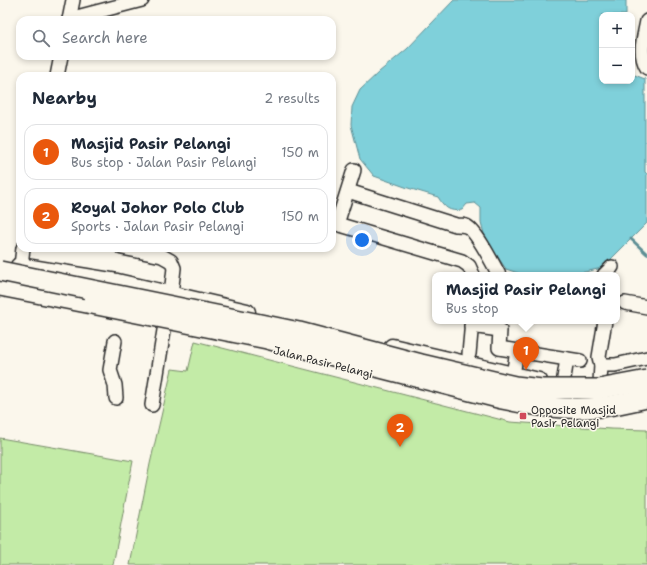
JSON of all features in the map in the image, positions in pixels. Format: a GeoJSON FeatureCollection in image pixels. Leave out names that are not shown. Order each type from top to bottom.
{"type":"FeatureCollection","features":[{"type":"Feature","properties":{"kind":"highway"},"geometry":{"type":"LineString","coordinates":[[0,271],[299,332],[421,364],[515,386],[542,389],[599,389],[647,380]]}},
{"type":"Feature","properties":{"kind":"highway"},"geometry":{"type":"LineString","coordinates":[[0,286],[267,339],[495,398],[532,405],[558,408],[586,408],[647,405]]}},
{"type":"Feature","properties":{"kind":"main road"},"geometry":{"type":"LineString","coordinates":[[0,262],[117,282],[171,294],[535,381],[563,384],[600,382],[647,372]]}},
{"type":"Feature","properties":{"kind":"main road","name":"Jalan Pasir Pelangi"},"geometry":{"type":"LineString","coordinates":[[0,291],[165,324],[302,356],[416,386],[538,414],[575,416],[599,415],[623,412],[647,405]]}},
{"type":"Feature","properties":{"kind":"lane"},"geometry":{"type":"LineString","coordinates":[[70,16],[73,0]]}},
{"type":"Feature","properties":{"kind":"lane"},"geometry":{"type":"LineString","coordinates":[[84,16],[142,0]]}},
{"type":"Feature","properties":{"kind":"lane"},"geometry":{"type":"LineString","coordinates":[[647,20],[642,54],[647,68]]}},
{"type":"Feature","properties":{"kind":"lane"},"geometry":{"type":"LineString","coordinates":[[58,72],[60,60]]}},
{"type":"Feature","properties":{"kind":"lane"},"geometry":{"type":"LineString","coordinates":[[336,221],[348,191],[354,170]]}},
{"type":"Feature","properties":{"kind":"lane"},"geometry":{"type":"LineString","coordinates":[[348,191],[456,225],[466,226],[473,231],[497,272]]}},
{"type":"Feature","properties":{"kind":"lane"},"geometry":{"type":"LineString","coordinates":[[336,223],[462,261],[468,266],[471,272]]}},
{"type":"Feature","properties":{"kind":"lane"},"geometry":{"type":"LineString","coordinates":[[21,266],[23,252]]}},
{"type":"Feature","properties":{"kind":"lane"},"geometry":{"type":"LineString","coordinates":[[142,252],[162,256],[171,261],[174,268],[152,405]]}},
{"type":"Feature","properties":{"kind":"lane"},"geometry":{"type":"LineString","coordinates":[[625,303],[647,306]]}},
{"type":"Feature","properties":{"kind":"lane"},"geometry":{"type":"LineString","coordinates":[[469,354],[471,324],[501,325],[499,348],[580,361]]}},
{"type":"Feature","properties":{"kind":"lane"},"geometry":{"type":"LineString","coordinates":[[600,382],[601,365],[599,357],[604,324]]}},
{"type":"Feature","properties":{"kind":"lane"},"geometry":{"type":"LineString","coordinates":[[115,341],[110,370],[115,385],[116,398]]}},
{"type":"Feature","properties":{"kind":"lane"},"geometry":{"type":"LineString","coordinates":[[513,375],[518,351]]}},
{"type":"Feature","properties":{"kind":"lane"},"geometry":{"type":"LineString","coordinates":[[601,365],[615,365],[647,358]]}},
{"type":"Feature","properties":{"kind":"lane"},"geometry":{"type":"LineString","coordinates":[[563,384],[567,359]]}},
{"type":"Feature","properties":{"kind":"green space"},"geometry":{"type":"Polygon","coordinates":[[[195,341],[510,422],[647,430],[647,565],[130,565],[150,464],[172,369],[188,371],[195,341]]]}},
{"type":"Feature","properties":{"kind":"green space"},"geometry":{"type":"Polygon","coordinates":[[[0,438],[133,461],[113,565],[0,565],[0,438]]]}},
{"type":"Feature","properties":{"kind":"water"},"geometry":{"type":"Polygon","coordinates":[[[454,0],[626,0],[626,12],[599,12],[599,84],[635,84],[635,75],[645,79],[645,172],[647,174],[647,223],[602,268],[585,272],[515,272],[506,269],[484,234],[481,222],[481,208],[475,203],[467,204],[462,210],[451,210],[443,204],[438,197],[374,176],[360,159],[351,125],[352,107],[360,90],[407,49],[454,0]]]}},
{"type":"Feature","properties":{"kind":"waterway"},"geometry":{"type":"LineString","coordinates":[[631,239],[647,254]]}},
{"type":"Feature","properties":{"kind":"place","name":"Masjid Pasir Pelangi"},"geometry":{"type":"Point","coordinates":[526,370]}},
{"type":"Feature","properties":{"kind":"place","name":"Opposite Masjid Pasir Pelangi"},"geometry":{"type":"Point","coordinates":[523,416]}},
{"type":"Feature","properties":{"kind":"place","name":"Royal Johor Polo Club"},"geometry":{"type":"Point","coordinates":[400,447]}}]}
